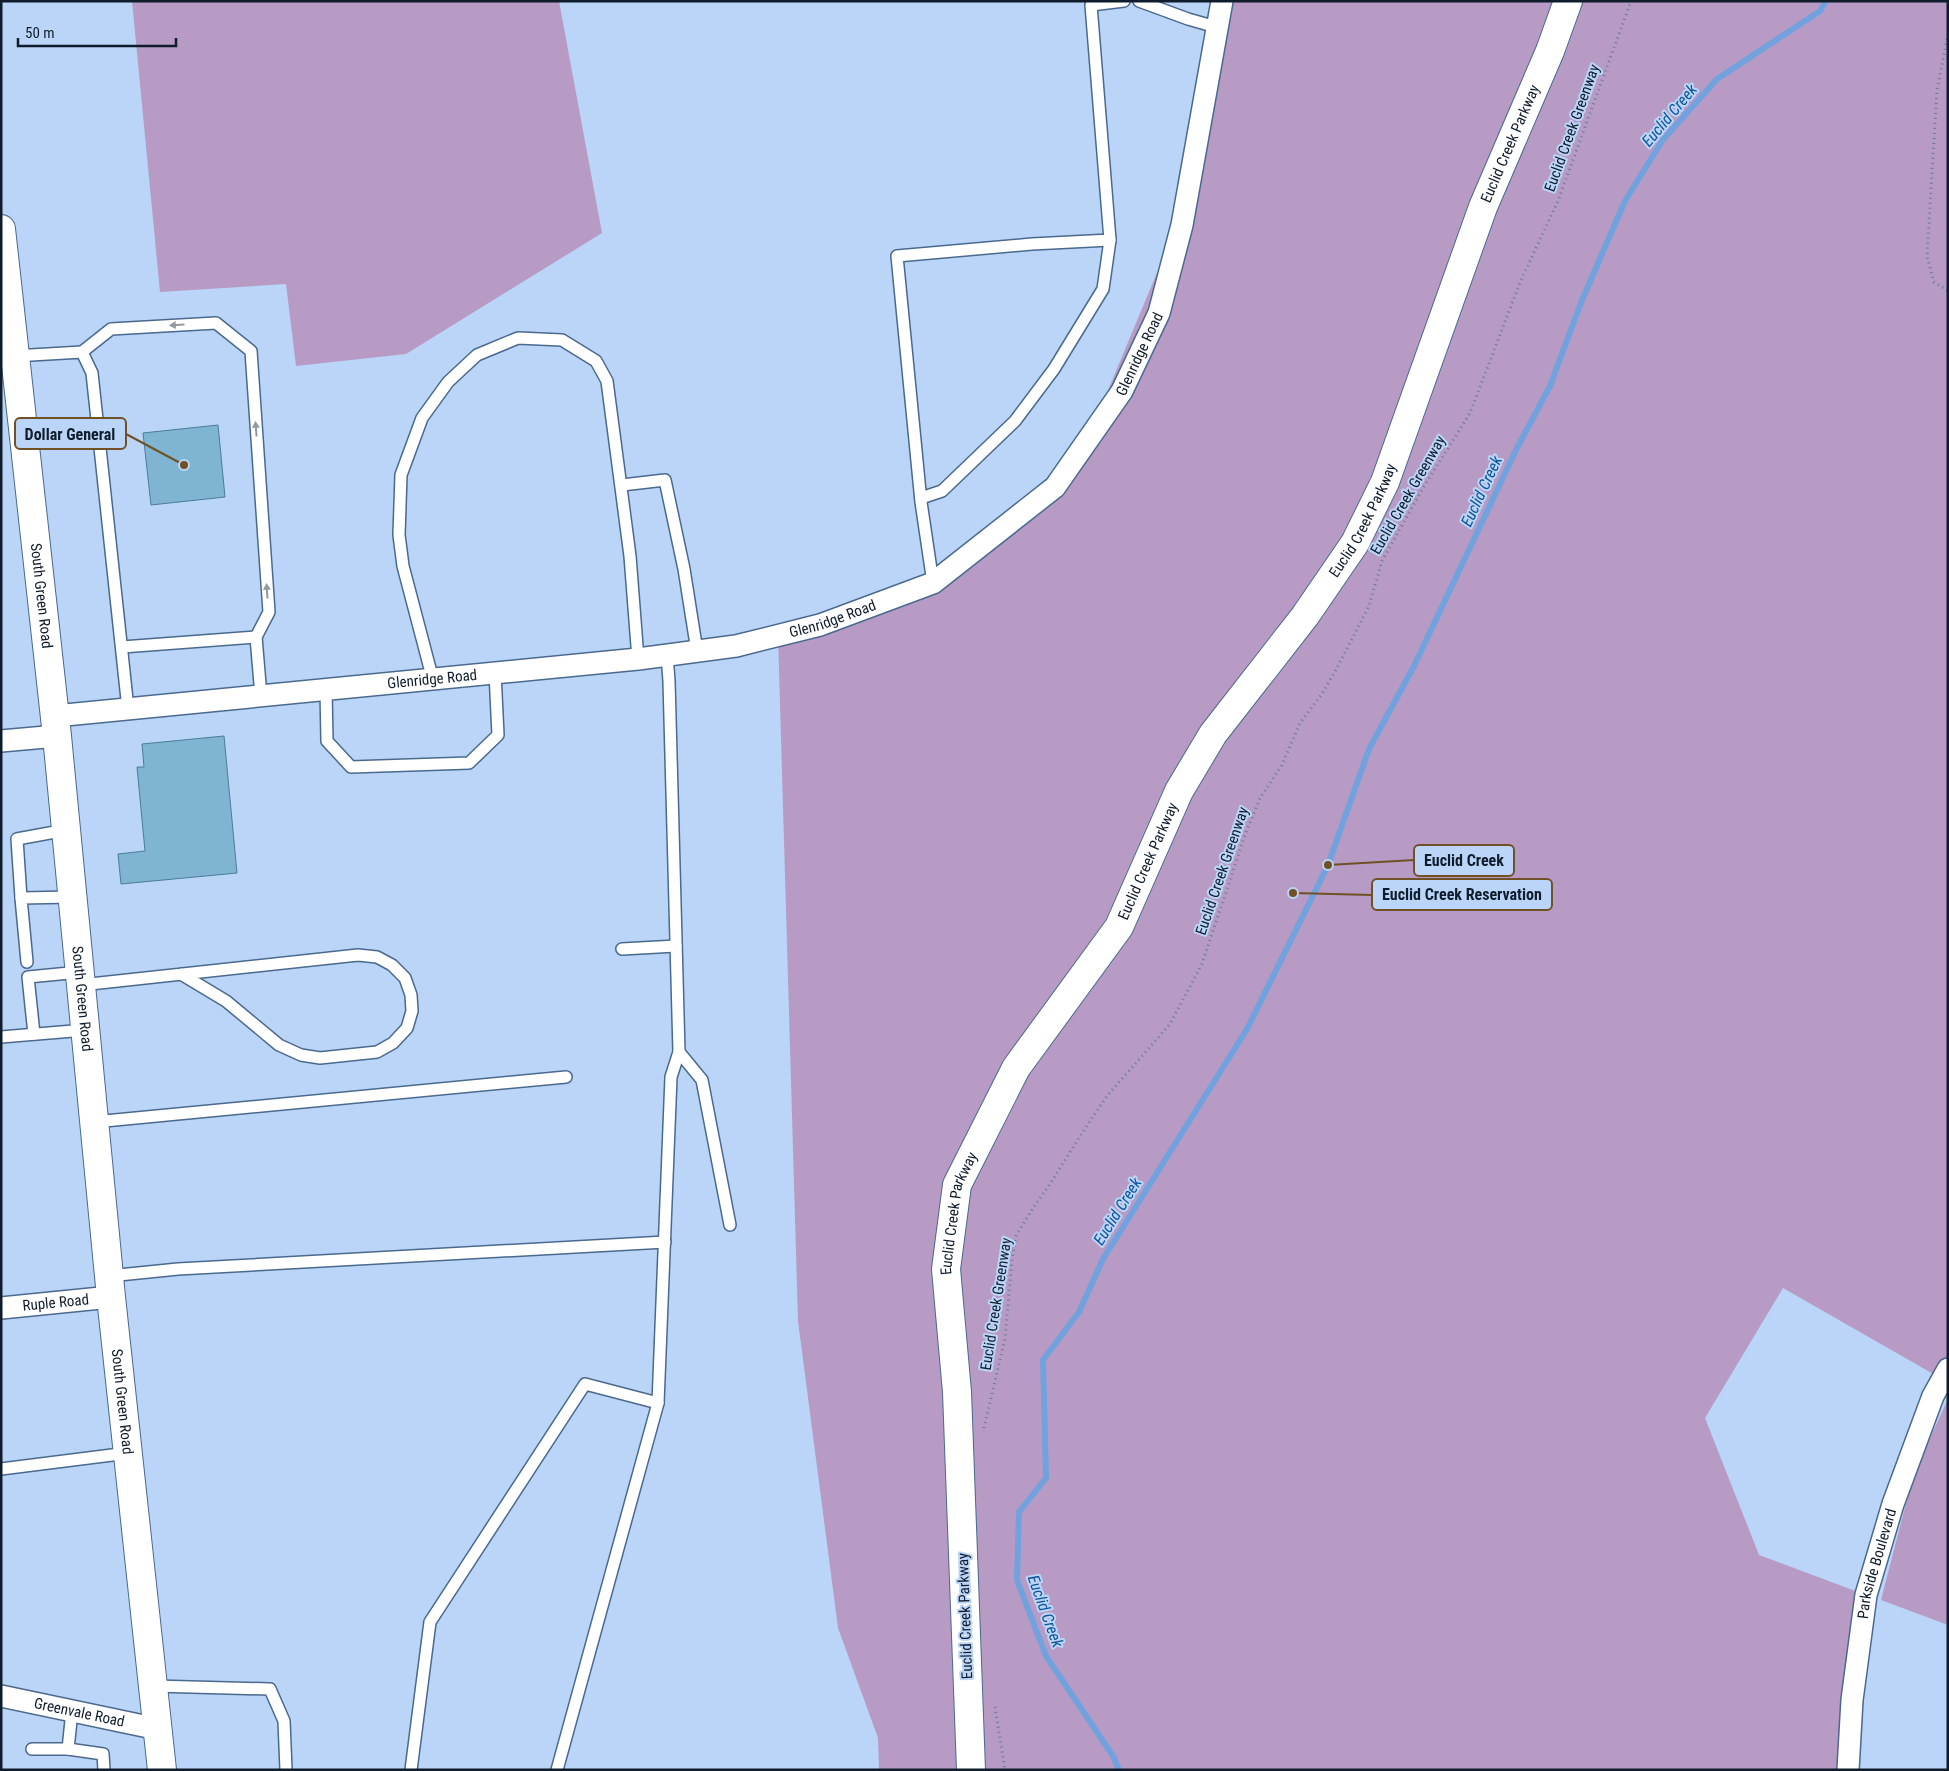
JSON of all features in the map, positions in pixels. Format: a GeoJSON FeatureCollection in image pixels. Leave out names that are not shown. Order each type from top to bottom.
{"type":"FeatureCollection","features":[{"type":"Feature","properties":{"kind":"street","name":"Glenridge Road"},"geometry":{"type":"LineString","coordinates":[[1,741],[128,709],[638,659],[736,646],[820,625],[933,583],[1055,487],[1122,391],[1159,313],[1182,225],[1222,1]]}},
{"type":"Feature","properties":{"kind":"street","name":"Euclid Creek Parkway"},"geometry":{"type":"LineString","coordinates":[[971,1770],[957,1392],[946,1269],[957,1185],[1016,1068],[1119,927],[1179,790],[1214,734],[1305,616],[1355,544],[1385,482],[1483,207],[1550,51],[1568,1]]}},
{"type":"Feature","properties":{"kind":"street","name":"South Green Road"},"geometry":{"type":"LineString","coordinates":[[1,228],[4,293],[14,356],[56,726],[110,1287],[162,1770]]}},
{"type":"Feature","properties":{"kind":"street","name":"Ruple Road"},"geometry":{"type":"LineString","coordinates":[[1,1308],[110,1287]]}},
{"type":"Feature","properties":{"kind":"street","name":"Parkside Boulevard"},"geometry":{"type":"LineString","coordinates":[[1848,1770],[1852,1700],[1866,1595],[1893,1504],[1933,1396],[1948,1369]]}},
{"type":"Feature","properties":{"kind":"street","name":"Greenvale Road"},"geometry":{"type":"LineString","coordinates":[[1,1696],[158,1729]]}},
{"type":"Feature","properties":{"kind":"lane"},"geometry":{"type":"LineString","coordinates":[[921,498],[942,491],[1015,421],[1054,369],[1103,289],[1110,240],[1091,4],[1124,1]]}},
{"type":"Feature","properties":{"kind":"lane"},"geometry":{"type":"LineString","coordinates":[[1139,1],[1216,27]]}},
{"type":"Feature","properties":{"kind":"lane"},"geometry":{"type":"LineString","coordinates":[[933,583],[921,498],[897,256],[1032,244],[1110,240]]}},
{"type":"Feature","properties":{"kind":"lane"},"geometry":{"type":"LineString","coordinates":[[14,356],[82,352],[111,329],[216,323],[251,351],[269,612],[256,637],[261,696]]}},
{"type":"Feature","properties":{"kind":"lane"},"geometry":{"type":"LineString","coordinates":[[432,680],[398,535],[401,475],[422,418],[448,382],[477,355],[518,338],[562,340],[596,360],[607,381],[630,556],[638,659]]}},
{"type":"Feature","properties":{"kind":"lane"},"geometry":{"type":"LineString","coordinates":[[82,352],[92,373],[128,709]]}},
{"type":"Feature","properties":{"kind":"lane"},"geometry":{"type":"LineString","coordinates":[[622,485],[665,480],[684,569],[696,651]]}},
{"type":"Feature","properties":{"kind":"lane"},"geometry":{"type":"LineString","coordinates":[[122,647],[256,637]]}},
{"type":"Feature","properties":{"kind":"lane"},"geometry":{"type":"LineString","coordinates":[[557,1770],[658,1403],[671,1076],[679,1052],[667,655]]}},
{"type":"Feature","properties":{"kind":"lane"},"geometry":{"type":"LineString","coordinates":[[326,690],[327,741],[351,767],[469,763],[498,735],[494,673]]}},
{"type":"Feature","properties":{"kind":"lane"},"geometry":{"type":"LineString","coordinates":[[27,962],[17,839],[66,830]]}},
{"type":"Feature","properties":{"kind":"lane"},"geometry":{"type":"LineString","coordinates":[[21,898],[72,897]]}},
{"type":"Feature","properties":{"kind":"lane"},"geometry":{"type":"LineString","coordinates":[[622,949],[676,946]]}},
{"type":"Feature","properties":{"kind":"lane"},"geometry":{"type":"LineString","coordinates":[[34,1034],[28,977],[81,978],[181,974],[358,955],[377,957],[392,965],[405,978],[411,995],[412,1011],[407,1028],[393,1043],[377,1052],[320,1058],[301,1055],[278,1044],[226,1001],[181,974]]}},
{"type":"Feature","properties":{"kind":"lane"},"geometry":{"type":"LineString","coordinates":[[1,1037],[85,1030]]}},
{"type":"Feature","properties":{"kind":"lane"},"geometry":{"type":"LineString","coordinates":[[679,1052],[702,1080],[730,1225]]}},
{"type":"Feature","properties":{"kind":"lane"},"geometry":{"type":"LineString","coordinates":[[94,1122],[566,1077]]}},
{"type":"Feature","properties":{"kind":"lane"},"geometry":{"type":"LineString","coordinates":[[110,1287],[188,1268],[664,1242]]}},
{"type":"Feature","properties":{"kind":"lane"},"geometry":{"type":"LineString","coordinates":[[411,1770],[430,1622],[585,1384],[658,1403]]}},
{"type":"Feature","properties":{"kind":"lane"},"geometry":{"type":"LineString","coordinates":[[1,1469],[128,1453]]}},
{"type":"Feature","properties":{"kind":"lane"},"geometry":{"type":"LineString","coordinates":[[154,1686],[270,1689],[284,1721],[286,1770]]}},
{"type":"Feature","properties":{"kind":"lane"},"geometry":{"type":"LineString","coordinates":[[68,1749],[72,1711]]}},
{"type":"Feature","properties":{"kind":"lane"},"geometry":{"type":"LineString","coordinates":[[32,1749],[68,1749],[103,1754],[104,1770]]}},
{"type":"Feature","properties":{"kind":"path","name":"Euclid Creek Greenway"},"geometry":{"type":"LineString","coordinates":[[982,1435],[992,1401],[1004,1338],[1016,1236],[1107,1096],[1170,1024],[1202,964],[1245,835],[1260,798],[1282,765],[1300,723],[1322,694],[1369,606],[1382,561],[1423,488],[1470,413],[1520,280],[1558,200],[1631,1]]}},
{"type":"Feature","properties":{"kind":"path"},"geometry":{"type":"LineString","coordinates":[[1948,34],[1938,90],[1927,256],[1934,282],[1948,291]]}},
{"type":"Feature","properties":{"kind":"path"},"geometry":{"type":"LineString","coordinates":[[993,1699],[1005,1770]]}},
{"type":"Feature","properties":{"kind":"shaded area"},"geometry":{"type":"Polygon","coordinates":[[[132,1],[559,1],[602,233],[406,354],[296,366],[286,284],[160,292],[132,1]]]}},
{"type":"Feature","properties":{"kind":"shaded area"},"geometry":{"type":"Polygon","coordinates":[[[1222,1],[1948,1],[1948,1369],[1942,1379],[1783,1288],[1705,1418],[1759,1555],[1866,1595],[1848,1770],[879,1770],[878,1738],[838,1628],[798,1321],[778,635],[933,583],[1055,487],[1086,443],[1186,203],[1222,1]]]}},
{"type":"Feature","properties":{"kind":"shaded area"},"geometry":{"type":"Polygon","coordinates":[[[1948,1399],[1948,1625],[1881,1600],[1918,1464],[1948,1399]]]}},
{"type":"Feature","properties":{"kind":"building"},"geometry":{"type":"Polygon","coordinates":[[[218,425],[225,497],[151,505],[143,433],[218,425]]]}},
{"type":"Feature","properties":{"kind":"building"},"geometry":{"type":"Polygon","coordinates":[[[224,736],[237,873],[121,884],[118,854],[145,851],[137,767],[144,767],[142,744],[224,736]]]}},
{"type":"Feature","properties":{"kind":"waterway","name":"Euclid Creek"},"geometry":{"type":"LineString","coordinates":[[1119,1770],[1113,1756],[1046,1656],[1017,1580],[1019,1512],[1046,1478],[1043,1360],[1079,1312],[1103,1259],[1247,1029],[1328,865],[1369,749],[1414,666],[1517,448],[1550,386],[1582,300],[1625,201],[1662,141],[1717,79],[1820,11],[1826,1]]}},
{"type":"Feature","properties":{"kind":"place","name":"Dollar General"},"geometry":{"type":"Point","coordinates":[184,465]}},
{"type":"Feature","properties":{"kind":"place","name":"Euclid Creek"},"geometry":{"type":"Point","coordinates":[1328,865]}},
{"type":"Feature","properties":{"kind":"place","name":"Euclid Creek Reservation"},"geometry":{"type":"Point","coordinates":[1293,893]}}]}
